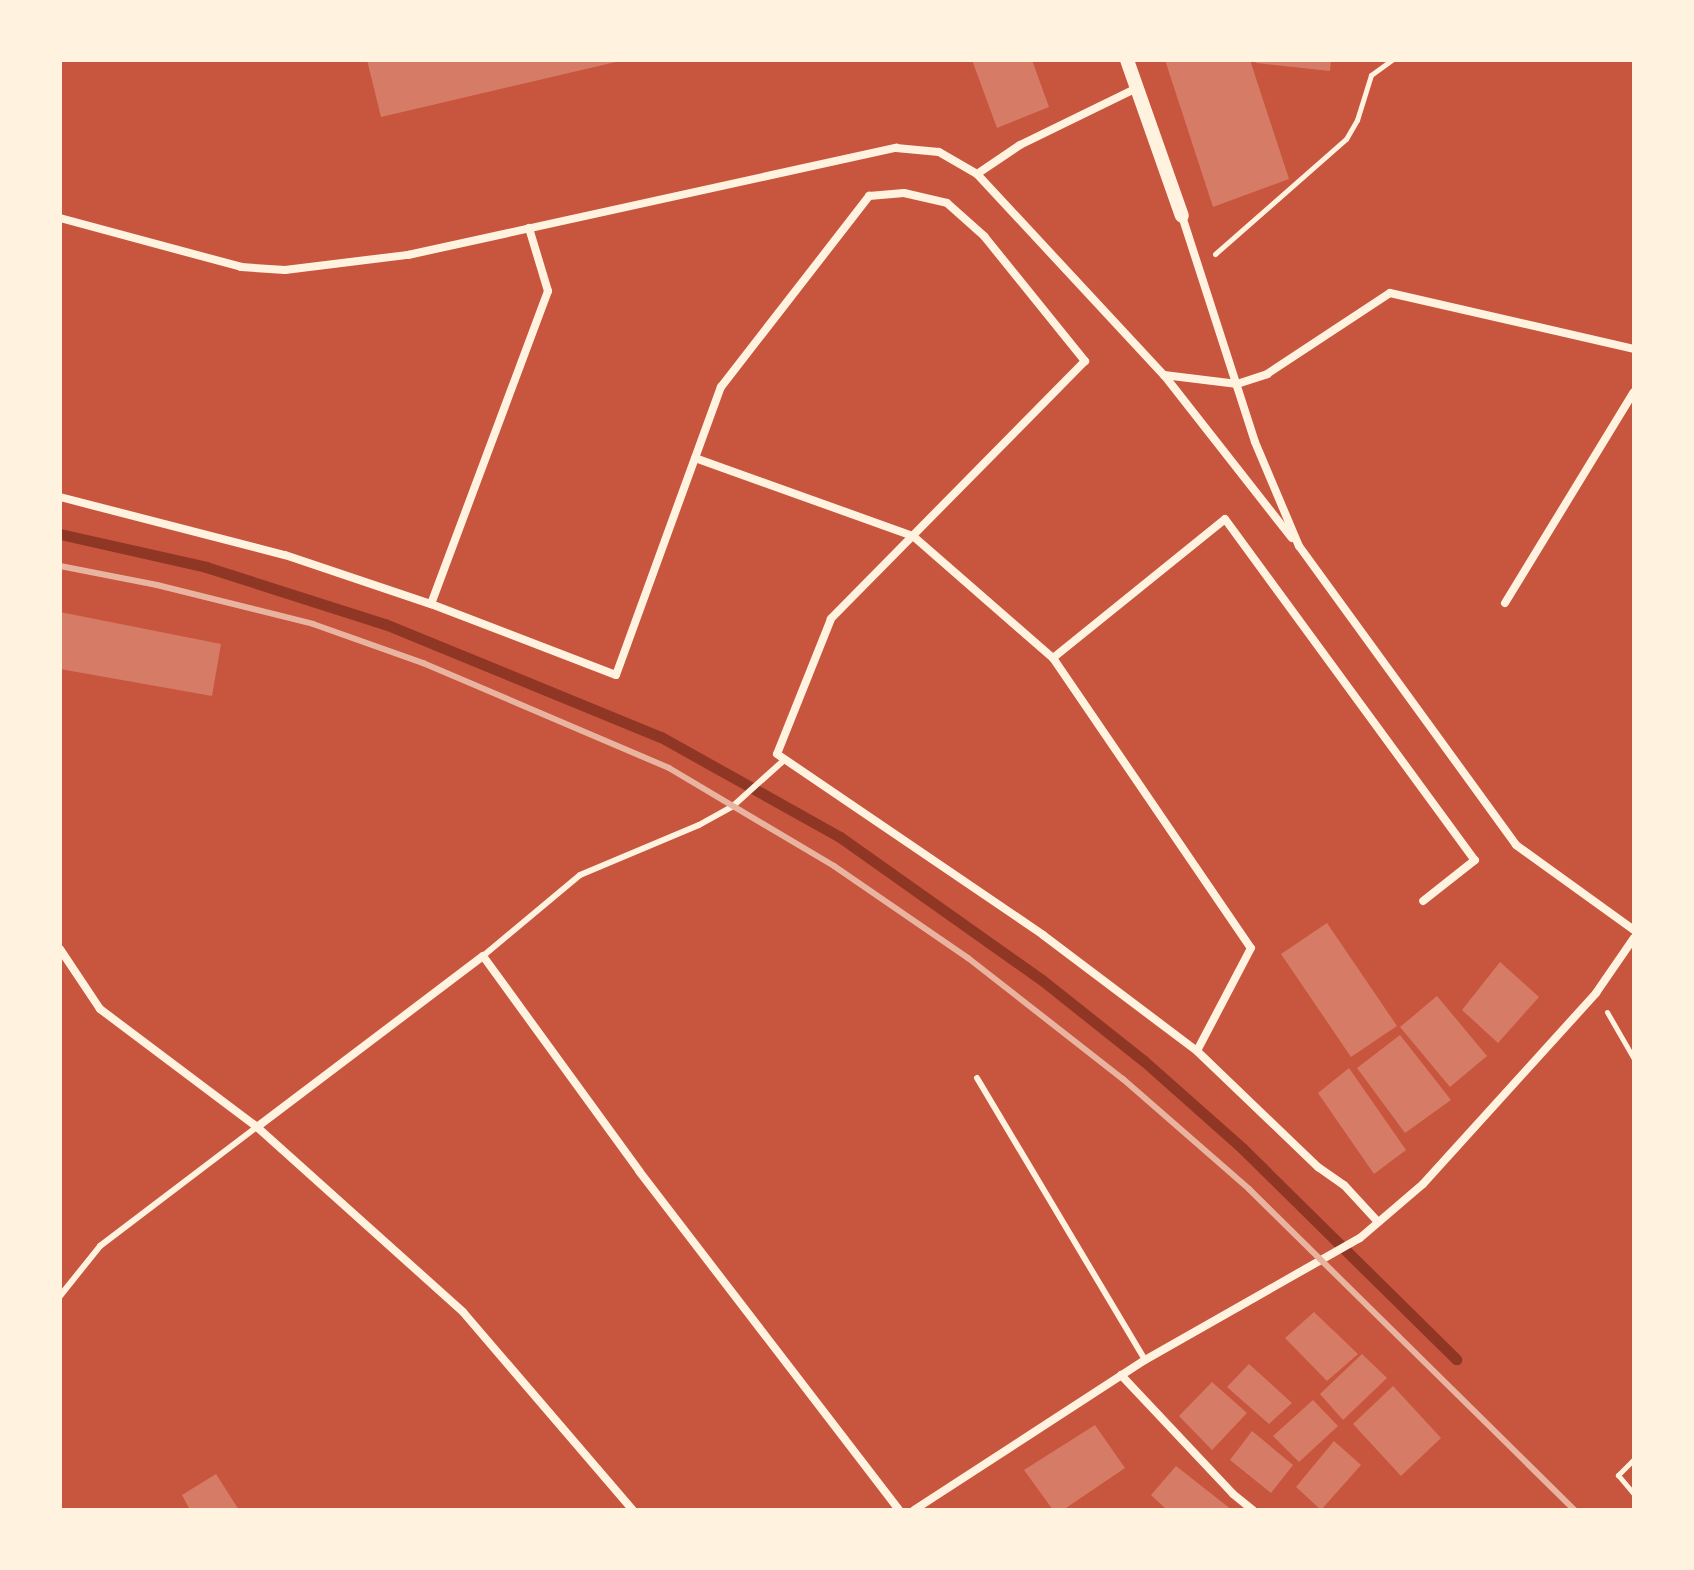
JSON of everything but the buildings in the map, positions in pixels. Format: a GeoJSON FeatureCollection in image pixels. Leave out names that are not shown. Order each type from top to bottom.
{"type":"FeatureCollection","features":[{"type":"Feature","properties":{"kind":"street"},"geometry":{"type":"LineString","coordinates":[[1127,60],[1182,216],[1255,442],[1299,546]]}},
{"type":"Feature","properties":{"kind":"street"},"geometry":{"type":"LineString","coordinates":[[977,174],[1020,145],[1137,88]]}},
{"type":"Feature","properties":{"kind":"street"},"geometry":{"type":"LineString","coordinates":[[60,218],[241,267],[285,270],[408,255],[896,148],[939,152],[977,174],[1164,375],[1299,546],[1516,845],[1634,930]]}},
{"type":"Feature","properties":{"kind":"street"},"geometry":{"type":"LineString","coordinates":[[60,497],[285,555],[431,604],[616,675],[721,387],[869,196],[904,193],[947,203],[984,236],[1085,361],[831,619],[777,754],[783,761],[1043,935],[1197,1051],[1318,1167],[1344,1185],[1378,1222]]}},
{"type":"Feature","properties":{"kind":"street"},"geometry":{"type":"LineString","coordinates":[[431,604],[548,291],[529,228]]}},
{"type":"Feature","properties":{"kind":"street"},"geometry":{"type":"LineString","coordinates":[[1164,375],[1237,384],[1267,374],[1390,293],[1634,349]]}},
{"type":"Feature","properties":{"kind":"street"},"geometry":{"type":"LineString","coordinates":[[1505,603],[1634,392]]}},
{"type":"Feature","properties":{"kind":"street"},"geometry":{"type":"LineString","coordinates":[[695,458],[913,536],[1053,658],[1251,948],[1197,1051]]}},
{"type":"Feature","properties":{"kind":"street"},"geometry":{"type":"LineString","coordinates":[[1053,658],[1225,519],[1475,860],[1423,901]]}},
{"type":"Feature","properties":{"kind":"street"},"geometry":{"type":"LineString","coordinates":[[914,1510],[1145,1360],[1360,1238],[1423,1184],[1596,993],[1634,938]]}},
{"type":"Feature","properties":{"kind":"street"},"geometry":{"type":"LineString","coordinates":[[60,949],[100,1009],[257,1127],[463,1312],[633,1510]]}},
{"type":"Feature","properties":{"kind":"street"},"geometry":{"type":"LineString","coordinates":[[257,1127],[483,956],[639,1171],[899,1510]]}},
{"type":"Feature","properties":{"kind":"street"},"geometry":{"type":"LineString","coordinates":[[1121,1375],[1233,1494],[1253,1510]]}},
{"type":"Feature","properties":{"kind":"lane"},"geometry":{"type":"LineString","coordinates":[[483,956],[580,875],[699,825],[746,797],[783,761]]}},
{"type":"Feature","properties":{"kind":"lane"},"geometry":{"type":"LineString","coordinates":[[977,1078],[1145,1360]]}},
{"type":"Feature","properties":{"kind":"lane"},"geometry":{"type":"LineString","coordinates":[[60,1296],[100,1246],[257,1127]]}},
{"type":"Feature","properties":{"kind":"path"},"geometry":{"type":"LineString","coordinates":[[1199,268],[1346,139],[1371,75],[1392,60]]}},
{"type":"Feature","properties":{"kind":"path"},"geometry":{"type":"LineString","coordinates":[[1596,993],[1634,1059]]}},
{"type":"Feature","properties":{"kind":"path"},"geometry":{"type":"LineString","coordinates":[[1634,1459],[1618,1475],[1634,1494]]}},
{"type":"Feature","properties":{"kind":"waterway"},"geometry":{"type":"LineString","coordinates":[[60,534],[206,567],[385,624],[661,737],[840,837],[1042,980],[1144,1061],[1242,1148],[1456,1359]]}},
{"type":"Feature","properties":{"kind":"railway"},"geometry":{"type":"LineString","coordinates":[[60,566],[157,585],[313,624],[423,663],[669,768],[834,866],[968,958],[1123,1079],[1249,1189],[1575,1510]]}}]}
